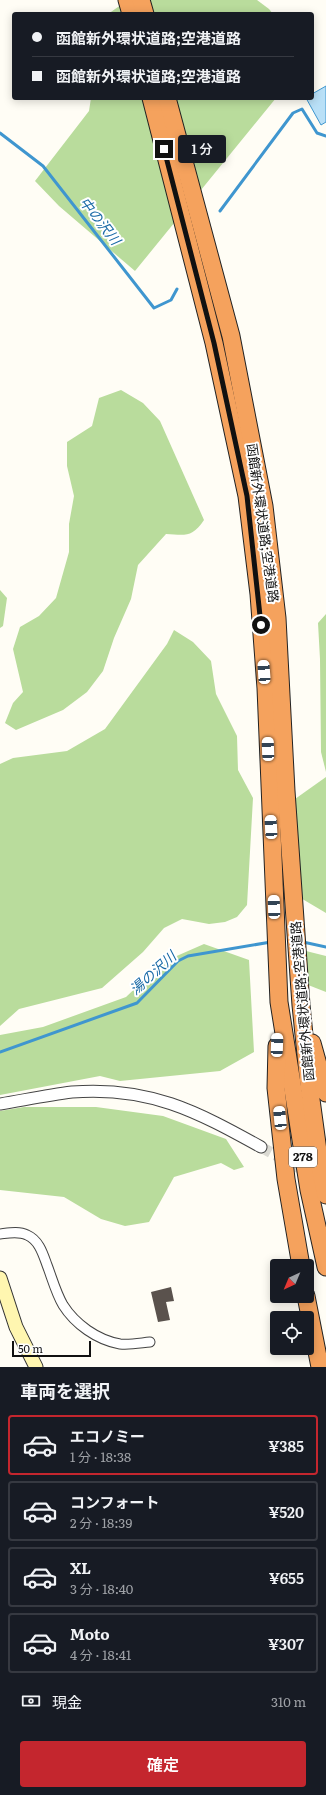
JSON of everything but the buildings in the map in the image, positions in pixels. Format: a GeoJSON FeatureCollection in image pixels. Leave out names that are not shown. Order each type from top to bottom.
{"type":"FeatureCollection","features":[{"type":"Feature","properties":{"kind":"highway"},"geometry":{"type":"LineString","coordinates":[[127,0],[130,12]]}},
{"type":"Feature","properties":{"kind":"highway"},"geometry":{"type":"LineString","coordinates":[[141,0],[144,12]]}},
{"type":"Feature","properties":{"kind":"highway","name":"函館新外環状道路;空港道路"},"geometry":{"type":"LineString","coordinates":[[152,100],[214,343],[247,496],[259,602],[266,688],[301,1005],[308,1044],[313,1117],[326,1196]]}},
{"type":"Feature","properties":{"kind":"highway","name":"函館新外環状道路;空港道路"},"geometry":{"type":"LineString","coordinates":[[168,100],[232,336],[264,506],[277,618],[278,1002],[281,1046],[309,1190],[326,1267]]}},
{"type":"Feature","properties":{"kind":"highway"},"geometry":{"type":"LineString","coordinates":[[308,1044],[326,1093]]}},
{"type":"Feature","properties":{"kind":"highway"},"geometry":{"type":"LineString","coordinates":[[281,1046],[276,1088],[286,1179],[300,1259]]}},
{"type":"Feature","properties":{"kind":"highway"},"geometry":{"type":"LineString","coordinates":[[307,1303],[320,1367]]}},
{"type":"Feature","properties":{"kind":"main road"},"geometry":{"type":"LineString","coordinates":[[0,1278],[16,1327],[36,1367]]}},
{"type":"Feature","properties":{"kind":"street"},"geometry":{"type":"LineString","coordinates":[[0,1104],[71,1093],[102,1091],[133,1094],[185,1108],[217,1123],[261,1147]]}},
{"type":"Feature","properties":{"kind":"street"},"geometry":{"type":"LineString","coordinates":[[0,1234],[16,1232],[27,1234],[33,1239],[40,1247],[63,1304],[82,1327],[102,1338],[119,1344],[150,1342]]}},
{"type":"Feature","properties":{"kind":"green space"},"geometry":{"type":"Polygon","coordinates":[[[128,0],[257,0],[271,12],[111,12],[128,0]]]}},
{"type":"Feature","properties":{"kind":"green space"},"geometry":{"type":"Polygon","coordinates":[[[91,100],[274,100],[135,271],[59,206],[35,181],[89,111],[91,100]]]}},
{"type":"Feature","properties":{"kind":"green space"},"geometry":{"type":"Polygon","coordinates":[[[121,390],[143,403],[160,421],[204,520],[192,533],[183,535],[166,534],[138,565],[131,599],[114,638],[103,671],[87,692],[63,710],[16,730],[5,723],[13,703],[23,692],[13,649],[20,627],[39,616],[56,598],[69,552],[69,524],[74,496],[67,466],[67,442],[92,426],[99,398],[121,390]]]}},
{"type":"Feature","properties":{"kind":"green space"},"geometry":{"type":"Polygon","coordinates":[[[0,590],[7,598],[3,626],[0,628],[0,590]]]}},
{"type":"Feature","properties":{"kind":"green space"},"geometry":{"type":"Polygon","coordinates":[[[326,614],[326,772],[321,752],[318,623],[326,614]]]}},
{"type":"Feature","properties":{"kind":"green space"},"geometry":{"type":"Polygon","coordinates":[[[174,630],[193,642],[211,661],[216,694],[237,736],[238,770],[253,798],[247,905],[237,917],[225,922],[209,924],[182,919],[164,928],[143,952],[102,988],[19,1009],[0,1026],[0,764],[13,758],[67,751],[105,729],[167,644],[174,630]]]}},
{"type":"Feature","properties":{"kind":"green space"},"geometry":{"type":"Polygon","coordinates":[[[326,777],[326,913],[299,897],[295,799],[326,777]]]}},
{"type":"Feature","properties":{"kind":"green space"},"geometry":{"type":"Polygon","coordinates":[[[204,944],[249,960],[254,1052],[220,1071],[120,1081],[100,1076],[0,1095],[0,1035],[43,1027],[126,997],[163,962],[204,944]]]}},
{"type":"Feature","properties":{"kind":"green space"},"geometry":{"type":"Polygon","coordinates":[[[306,951],[326,956],[326,992],[303,983],[293,963],[306,951]]]}},
{"type":"Feature","properties":{"kind":"green space"},"geometry":{"type":"Polygon","coordinates":[[[24,1107],[96,1107],[163,1116],[226,1139],[244,1167],[234,1170],[221,1163],[174,1177],[149,1222],[125,1226],[101,1219],[64,1197],[0,1190],[0,1111],[24,1107]]]}},
{"type":"Feature","properties":{"kind":"water"},"geometry":{"type":"Polygon","coordinates":[[[326,86],[326,122],[321,125],[307,100],[314,100],[314,93],[326,86]]]}},
{"type":"Feature","properties":{"kind":"waterway","name":"中の沢川"},"geometry":{"type":"LineString","coordinates":[[220,211],[293,113],[302,109],[317,133],[326,136]]}},
{"type":"Feature","properties":{"kind":"waterway","name":"中の沢川"},"geometry":{"type":"LineString","coordinates":[[0,133],[43,166],[154,308],[171,300],[177,289]]}},
{"type":"Feature","properties":{"kind":"waterway","name":"湯の沢川"},"geometry":{"type":"LineString","coordinates":[[0,1052],[137,1003],[178,961],[188,956],[271,942]]}},
{"type":"Feature","properties":{"kind":"waterway","name":"湯の沢川"},"geometry":{"type":"LineString","coordinates":[[303,942],[326,947]]}},
{"type":"Feature","properties":{"kind":"tunnel"},"geometry":{"type":"LineString","coordinates":[[261,1147],[310,1174]]}},
{"type":"Feature","properties":{"kind":"route"},"geometry":{"type":"LineString","coordinates":[[164,149],[214,343],[247,496],[259,594],[261,625]]}}]}
